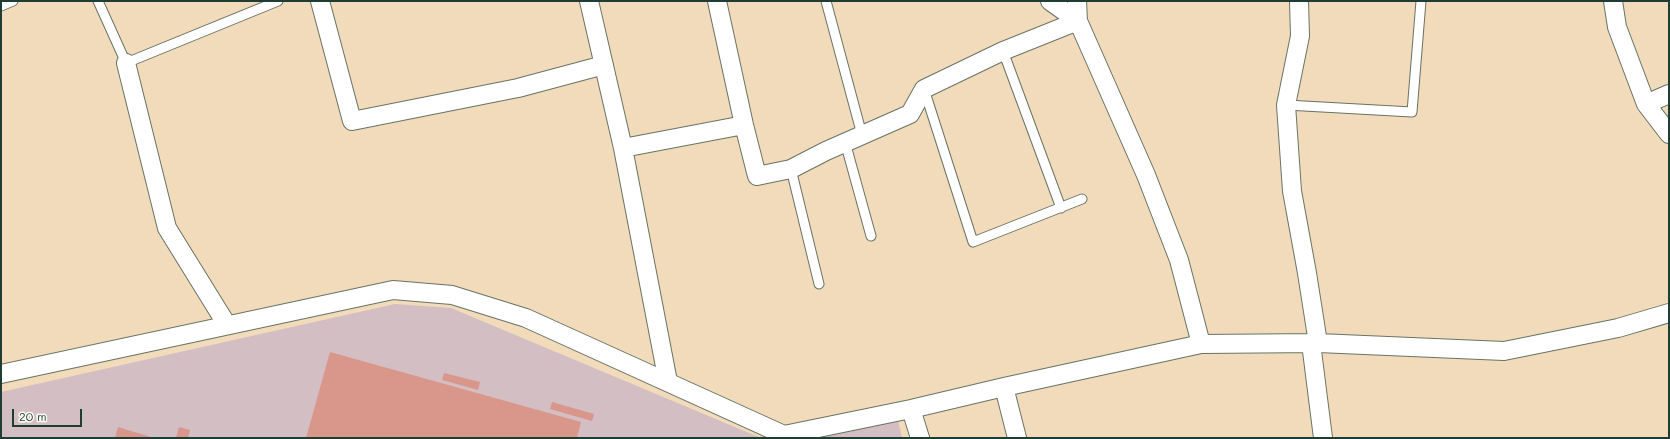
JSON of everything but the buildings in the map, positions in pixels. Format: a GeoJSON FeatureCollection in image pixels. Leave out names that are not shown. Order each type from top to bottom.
{"type":"FeatureCollection","features":[{"type":"Feature","properties":{"kind":"street"},"geometry":{"type":"LineString","coordinates":[[320,1],[352,121],[518,88],[604,66]]}},
{"type":"Feature","properties":{"kind":"street"},"geometry":{"type":"LineString","coordinates":[[589,1],[623,148],[668,382]]}},
{"type":"Feature","properties":{"kind":"street"},"geometry":{"type":"LineString","coordinates":[[717,1],[757,176],[791,169],[910,114],[924,89],[1004,51],[1078,21]]}},
{"type":"Feature","properties":{"kind":"street"},"geometry":{"type":"LineString","coordinates":[[1050,1],[1078,21]]}},
{"type":"Feature","properties":{"kind":"street"},"geometry":{"type":"LineString","coordinates":[[1077,1],[1078,21],[1146,175],[1179,260],[1201,344]]}},
{"type":"Feature","properties":{"kind":"street"},"geometry":{"type":"LineString","coordinates":[[1299,1],[1300,36],[1286,106],[1292,191],[1307,273],[1323,438]]}},
{"type":"Feature","properties":{"kind":"street"},"geometry":{"type":"LineString","coordinates":[[1613,1],[1617,28],[1646,104],[1669,134]]}},
{"type":"Feature","properties":{"kind":"street"},"geometry":{"type":"LineString","coordinates":[[126,63],[167,228],[227,325]]}},
{"type":"Feature","properties":{"kind":"street"},"geometry":{"type":"LineString","coordinates":[[1646,104],[1669,94]]}},
{"type":"Feature","properties":{"kind":"street"},"geometry":{"type":"LineString","coordinates":[[623,148],[744,124]]}},
{"type":"Feature","properties":{"kind":"street"},"geometry":{"type":"LineString","coordinates":[[1,374],[393,290],[452,295],[526,318],[784,435],[911,409],[1201,344],[1314,343],[1504,351],[1618,328],[1669,313]]}},
{"type":"Feature","properties":{"kind":"street"},"geometry":{"type":"LineString","coordinates":[[1004,387],[1017,438]]}},
{"type":"Feature","properties":{"kind":"street"},"geometry":{"type":"LineString","coordinates":[[911,409],[920,438]]}},
{"type":"Feature","properties":{"kind":"lane"},"geometry":{"type":"LineString","coordinates":[[1,6],[13,1]]}},
{"type":"Feature","properties":{"kind":"lane"},"geometry":{"type":"LineString","coordinates":[[98,1],[126,63],[278,1]]}},
{"type":"Feature","properties":{"kind":"lane"},"geometry":{"type":"LineString","coordinates":[[826,1],[854,139],[870,236]]}},
{"type":"Feature","properties":{"kind":"lane"},"geometry":{"type":"LineString","coordinates":[[1286,106],[1412,112],[1421,1]]}},
{"type":"Feature","properties":{"kind":"lane"},"geometry":{"type":"LineString","coordinates":[[1004,51],[1061,208]]}},
{"type":"Feature","properties":{"kind":"lane"},"geometry":{"type":"LineString","coordinates":[[924,89],[974,242],[1082,199]]}},
{"type":"Feature","properties":{"kind":"lane"},"geometry":{"type":"LineString","coordinates":[[791,169],[819,284]]}},
{"type":"Feature","properties":{"kind":"shaded area"},"geometry":{"type":"Polygon","coordinates":[[[395,304],[451,308],[761,438],[1,438],[1,392],[395,304]]]}},
{"type":"Feature","properties":{"kind":"shaded area"},"geometry":{"type":"Polygon","coordinates":[[[898,420],[902,438],[805,438],[898,420]]]}}]}
